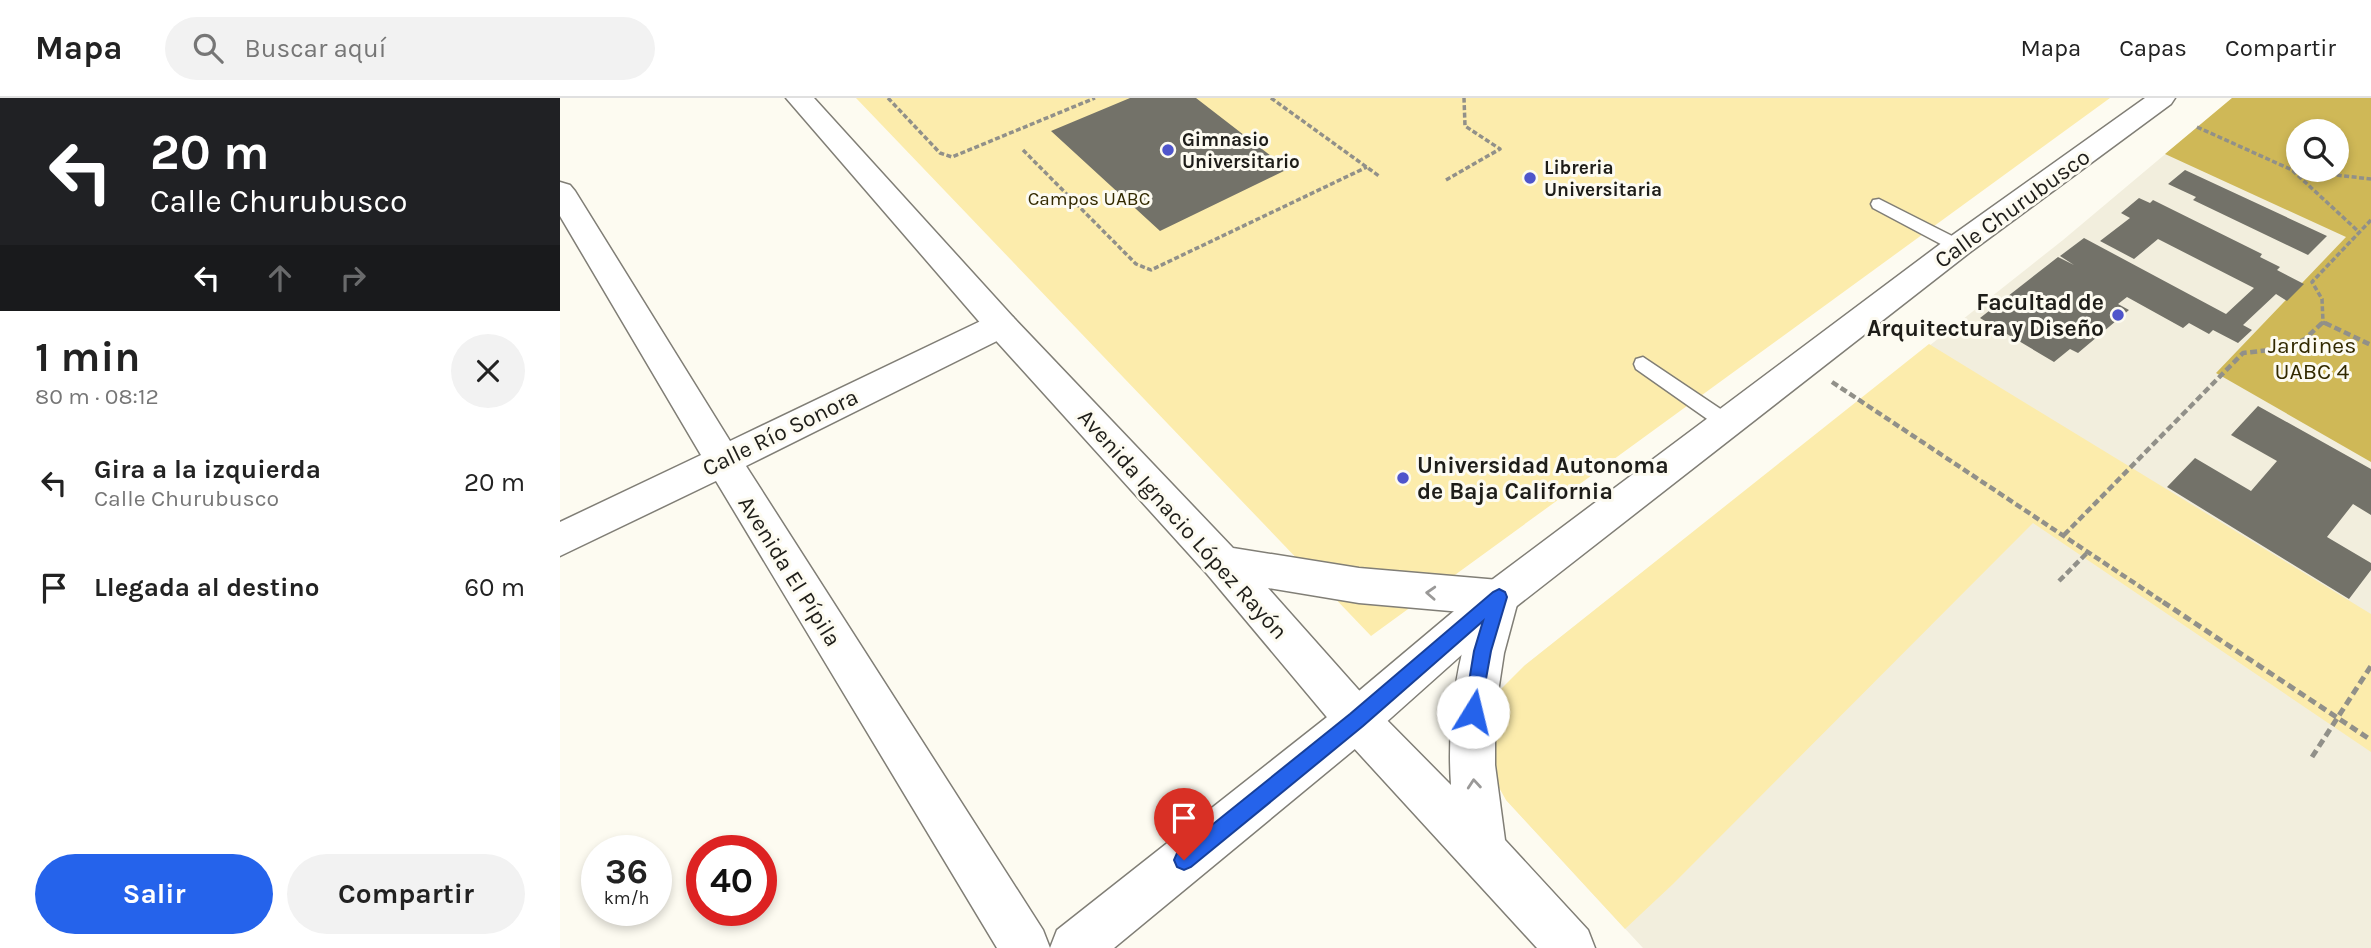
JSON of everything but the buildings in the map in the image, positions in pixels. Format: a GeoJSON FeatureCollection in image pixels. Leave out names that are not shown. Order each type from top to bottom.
{"type":"FeatureCollection","features":[{"type":"Feature","properties":{"kind":"street","name":"Avenida Ignacio López Rayón"},"geometry":{"type":"LineString","coordinates":[[799,98],[1002,325],[1221,562],[1357,720],[1483,851],[1570,948]]}},
{"type":"Feature","properties":{"kind":"street","name":"Calle Churubusco"},"geometry":{"type":"LineString","coordinates":[[1075,948],[1357,720],[1499,597],[1958,246],[2162,98]]}},
{"type":"Feature","properties":{"kind":"street","name":"Avenida El Pípila"},"geometry":{"type":"LineString","coordinates":[[560,191],[722,460],[1024,948]]}},
{"type":"Feature","properties":{"kind":"street","name":"Calle Río Sonora"},"geometry":{"type":"LineString","coordinates":[[560,540],[1002,325]]}},
{"type":"Feature","properties":{"kind":"street"},"geometry":{"type":"LineString","coordinates":[[1221,562],[1287,576],[1356,586],[1499,597],[1482,651],[1473,712],[1473,779],[1483,851]]}},
{"type":"Feature","properties":{"kind":"lane"},"geometry":{"type":"LineString","coordinates":[[1879,204],[1958,246]]}},
{"type":"Feature","properties":{"kind":"lane"},"geometry":{"type":"LineString","coordinates":[[1643,364],[1727,423]]}},
{"type":"Feature","properties":{"kind":"path"},"geometry":{"type":"LineString","coordinates":[[888,98],[940,153],[952,157],[1095,98]]}},
{"type":"Feature","properties":{"kind":"path"},"geometry":{"type":"LineString","coordinates":[[1271,98],[1380,176]]}},
{"type":"Feature","properties":{"kind":"path"},"geometry":{"type":"LineString","coordinates":[[1446,180],[1500,149],[1465,126],[1464,98]]}},
{"type":"Feature","properties":{"kind":"path"},"geometry":{"type":"LineString","coordinates":[[2197,127],[2286,167]]}},
{"type":"Feature","properties":{"kind":"path"},"geometry":{"type":"LineString","coordinates":[[1023,150],[1136,264],[1151,270],[1367,167]]}},
{"type":"Feature","properties":{"kind":"path"},"geometry":{"type":"LineString","coordinates":[[2349,176],[2371,178]]}},
{"type":"Feature","properties":{"kind":"path"},"geometry":{"type":"LineString","coordinates":[[2305,182],[2359,232]]}},
{"type":"Feature","properties":{"kind":"path"},"geometry":{"type":"LineString","coordinates":[[2064,536],[2242,353],[2279,352],[2306,340],[2323,322],[2322,299],[2312,282],[2371,220]]}},
{"type":"Feature","properties":{"kind":"path"},"geometry":{"type":"LineString","coordinates":[[2323,322],[2371,345]]}},
{"type":"Feature","properties":{"kind":"path"},"geometry":{"type":"LineString","coordinates":[[1804,364],[2371,740]]}},
{"type":"Feature","properties":{"kind":"path"},"geometry":{"type":"LineString","coordinates":[[2059,581],[2088,552]]}},
{"type":"Feature","properties":{"kind":"path"},"geometry":{"type":"LineString","coordinates":[[2312,757],[2371,666]]}},
{"type":"Feature","properties":{"kind":"shaded area"},"geometry":{"type":"Polygon","coordinates":[[[2232,98],[2371,98],[2371,948],[1643,948],[1506,800],[1524,666],[2063,240],[2232,98]]]}},
{"type":"Feature","properties":{"kind":"green space","name":"Universidad Autonoma de Baja California"},"geometry":{"type":"Polygon","coordinates":[[[856,98],[2110,98],[1371,636],[856,98]]]}},
{"type":"Feature","properties":{"kind":"green space","name":"Jardines UABC 4"},"geometry":{"type":"Polygon","coordinates":[[[2232,98],[2371,98],[2371,462],[2216,373],[2346,237],[2165,154],[2232,98]]]}},
{"type":"Feature","properties":{"kind":"green space"},"geometry":{"type":"Polygon","coordinates":[[[1929,344],[2371,614],[2371,752],[2033,523],[1625,929],[1506,800],[1493,777],[1488,752],[1497,693],[1524,666],[1929,344]]]}},
{"type":"Feature","properties":{"kind":"place","name":"Gimnasio Universitario"},"geometry":{"type":"Point","coordinates":[1168,150]}},
{"type":"Feature","properties":{"kind":"place","name":"Libreria Universitaria"},"geometry":{"type":"Point","coordinates":[1530,178]}},
{"type":"Feature","properties":{"kind":"place","name":"Facultad de Arquitectura y Diseño"},"geometry":{"type":"Point","coordinates":[2118,315]}},
{"type":"Feature","properties":{"kind":"place","name":"Universidad Autonoma de Baja California"},"geometry":{"type":"Point","coordinates":[1403,478]}},
{"type":"Feature","properties":{"kind":"route"},"geometry":{"type":"LineString","coordinates":[[1184,860],[1357,720],[1499,597],[1482,651],[1473,712]]}},
{"type":"Feature","properties":{"kind":"park label","name":"Campos UABC"},"geometry":{"type":"Point","coordinates":[1089,198]}}]}
